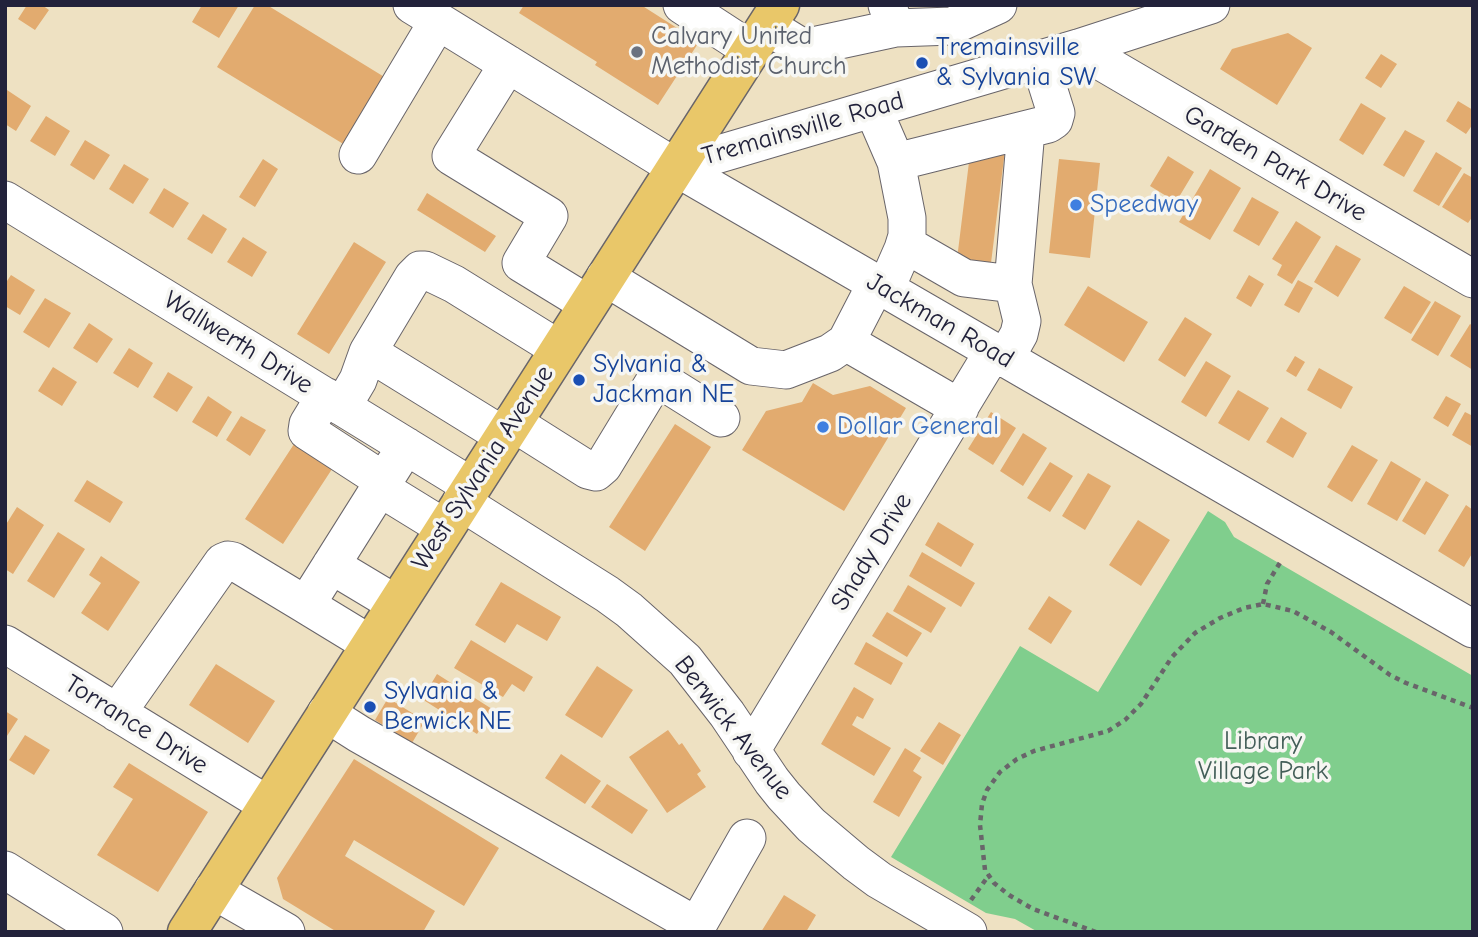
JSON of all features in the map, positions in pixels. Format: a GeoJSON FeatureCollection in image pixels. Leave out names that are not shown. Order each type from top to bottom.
{"type":"FeatureCollection","features":[{"type":"Feature","properties":{"kind":"main road","name":"West Sylvania Avenue"},"geometry":{"type":"LineString","coordinates":[[187,932],[766,27]]}},
{"type":"Feature","properties":{"kind":"street"},"geometry":{"type":"LineString","coordinates":[[682,5],[766,27],[803,48],[892,17],[952,26],[998,5]]}},
{"type":"Feature","properties":{"kind":"street","name":"Tremainsville Road"},"geometry":{"type":"LineString","coordinates":[[675,167],[1039,60],[1200,7]]}},
{"type":"Feature","properties":{"kind":"street"},"geometry":{"type":"LineString","coordinates":[[358,156],[425,13]]}},
{"type":"Feature","properties":{"kind":"street","name":"Jackman Road"},"geometry":{"type":"LineString","coordinates":[[425,13],[675,167],[1473,629]]}},
{"type":"Feature","properties":{"kind":"street","name":"Garden Park Drive"},"geometry":{"type":"LineString","coordinates":[[1078,48],[1473,279]]}},
{"type":"Feature","properties":{"kind":"street"},"geometry":{"type":"LineString","coordinates":[[895,162],[1026,130],[1054,120],[1056,113],[1039,60]]}},
{"type":"Feature","properties":{"kind":"street"},"geometry":{"type":"LineString","coordinates":[[508,64],[451,156],[549,216],[521,263],[596,290],[751,366],[786,370],[830,353],[846,342],[905,244],[907,218],[895,162],[873,109]]}},
{"type":"Feature","properties":{"kind":"street","name":"Shady Drive"},"geometry":{"type":"LineString","coordinates":[[751,751],[960,408],[1019,334],[1022,321],[1013,284],[1026,130]]}},
{"type":"Feature","properties":{"kind":"street","name":"Wallwerth Drive"},"geometry":{"type":"LineString","coordinates":[[5,200],[406,446],[459,505]]}},
{"type":"Feature","properties":{"kind":"street"},"geometry":{"type":"LineString","coordinates":[[905,244],[964,278],[1013,284]]}},
{"type":"Feature","properties":{"kind":"street"},"geometry":{"type":"LineString","coordinates":[[459,505],[382,485],[307,431],[307,424],[358,380],[368,352],[412,277],[420,271],[425,270],[454,284],[559,349]]}},
{"type":"Feature","properties":{"kind":"street"},"geometry":{"type":"LineString","coordinates":[[846,342],[960,408]]}},
{"type":"Feature","properties":{"kind":"street"},"geometry":{"type":"LineString","coordinates":[[368,352],[588,471],[596,472],[603,466],[654,382],[662,381],[721,418]]}},
{"type":"Feature","properties":{"kind":"street"},"geometry":{"type":"LineString","coordinates":[[306,605],[406,446]]}},
{"type":"Feature","properties":{"kind":"street","name":"Berwick Avenue"},"geometry":{"type":"LineString","coordinates":[[459,505],[607,594],[652,629],[685,660],[727,714],[784,796],[840,851],[879,880],[968,918]]}},
{"type":"Feature","properties":{"kind":"street"},"geometry":{"type":"LineString","coordinates":[[117,713],[223,562],[228,560],[370,644]]}},
{"type":"Feature","properties":{"kind":"street"},"geometry":{"type":"LineString","coordinates":[[331,565],[396,604]]}},
{"type":"Feature","properties":{"kind":"street","name":"Torrance Drive"},"geometry":{"type":"LineString","coordinates":[[5,644],[268,805]]}},
{"type":"Feature","properties":{"kind":"street"},"geometry":{"type":"LineString","coordinates":[[326,713],[697,926],[747,838]]}},
{"type":"Feature","properties":{"kind":"street"},"geometry":{"type":"LineString","coordinates":[[5,870],[104,932]]}},
{"type":"Feature","properties":{"kind":"street"},"geometry":{"type":"LineString","coordinates":[[213,890],[286,932]]}},
{"type":"Feature","properties":{"kind":"path"},"geometry":{"type":"LineString","coordinates":[[1263,604],[1267,584],[1281,561]]}},
{"type":"Feature","properties":{"kind":"path"},"geometry":{"type":"LineString","coordinates":[[1096,932],[1033,909],[994,883],[985,870],[980,825],[982,804],[987,790],[1000,772],[1017,759],[1034,751],[1108,731],[1125,720],[1141,704],[1172,657],[1195,633],[1220,618],[1263,604],[1293,611],[1315,622],[1390,675],[1473,708]]}},
{"type":"Feature","properties":{"kind":"path"},"geometry":{"type":"LineString","coordinates":[[968,918],[989,875]]}},
{"type":"Feature","properties":{"kind":"green space","name":"Library Village Park"},"geometry":{"type":"Polygon","coordinates":[[[1208,511],[1225,522],[1234,537],[1473,676],[1473,932],[1038,932],[1015,919],[986,913],[891,857],[1020,646],[1098,692],[1208,511]]]}},
{"type":"Feature","properties":{"kind":"building"},"geometry":{"type":"Polygon","coordinates":[[[27,5],[42,5],[49,10],[35,30],[18,19],[27,5]]]}},
{"type":"Feature","properties":{"kind":"building"},"geometry":{"type":"Polygon","coordinates":[[[202,5],[239,5],[219,38],[192,22],[202,5]]]}},
{"type":"Feature","properties":{"kind":"building"},"geometry":{"type":"Polygon","coordinates":[[[255,5],[267,5],[386,78],[345,145],[217,67],[255,5]]]}},
{"type":"Feature","properties":{"kind":"building","name":"Calvary United Methodist Church"},"geometry":{"type":"Polygon","coordinates":[[[524,5],[641,5],[699,42],[658,105],[595,65],[597,62],[519,13],[524,5]]]}},
{"type":"Feature","properties":{"kind":"building"},"geometry":{"type":"Polygon","coordinates":[[[1288,33],[1312,48],[1277,105],[1220,69],[1232,49],[1288,33]]]}},
{"type":"Feature","properties":{"kind":"building"},"geometry":{"type":"Polygon","coordinates":[[[1381,54],[1397,64],[1381,88],[1365,78],[1381,54]]]}},
{"type":"Feature","properties":{"kind":"building"},"geometry":{"type":"Polygon","coordinates":[[[7,90],[31,106],[16,131],[5,124],[7,90]]]}},
{"type":"Feature","properties":{"kind":"building"},"geometry":{"type":"Polygon","coordinates":[[[1458,101],[1473,110],[1473,124],[1466,134],[1446,121],[1458,101]]]}},
{"type":"Feature","properties":{"kind":"building"},"geometry":{"type":"Polygon","coordinates":[[[1361,103],[1386,118],[1363,155],[1339,140],[1361,103]]]}},
{"type":"Feature","properties":{"kind":"building"},"geometry":{"type":"Polygon","coordinates":[[[46,116],[70,131],[55,156],[30,141],[46,116]]]}},
{"type":"Feature","properties":{"kind":"building"},"geometry":{"type":"Polygon","coordinates":[[[1405,130],[1425,141],[1404,177],[1383,165],[1405,130]]]}},
{"type":"Feature","properties":{"kind":"building"},"geometry":{"type":"Polygon","coordinates":[[[85,140],[110,155],[94,180],[70,165],[85,140]]]}},
{"type":"Feature","properties":{"kind":"building"},"geometry":{"type":"Polygon","coordinates":[[[971,146],[1005,150],[991,263],[957,259],[971,146]]]}},
{"type":"Feature","properties":{"kind":"building"},"geometry":{"type":"Polygon","coordinates":[[[1436,152],[1462,168],[1439,206],[1413,191],[1436,152]]]}},
{"type":"Feature","properties":{"kind":"building"},"geometry":{"type":"Polygon","coordinates":[[[1168,156],[1194,172],[1176,202],[1150,186],[1168,156]]]}},
{"type":"Feature","properties":{"kind":"building"},"geometry":{"type":"Polygon","coordinates":[[[263,159],[278,169],[255,207],[239,197],[263,159]]]}},
{"type":"Feature","properties":{"kind":"building"},"geometry":{"type":"Polygon","coordinates":[[[1059,159],[1100,163],[1090,258],[1049,253],[1059,159]]]}},
{"type":"Feature","properties":{"kind":"building"},"geometry":{"type":"Polygon","coordinates":[[[124,164],[149,179],[133,204],[109,189],[124,164]]]}},
{"type":"Feature","properties":{"kind":"building"},"geometry":{"type":"Polygon","coordinates":[[[1210,169],[1241,188],[1210,240],[1179,222],[1210,169]]]}},
{"type":"Feature","properties":{"kind":"building"},"geometry":{"type":"Polygon","coordinates":[[[1464,173],[1473,178],[1473,216],[1468,223],[1442,207],[1464,173]]]}},
{"type":"Feature","properties":{"kind":"building"},"geometry":{"type":"Polygon","coordinates":[[[164,188],[189,203],[173,228],[149,213],[164,188]]]}},
{"type":"Feature","properties":{"kind":"building"},"geometry":{"type":"Polygon","coordinates":[[[427,193],[496,236],[485,252],[417,210],[427,193]]]}},
{"type":"Feature","properties":{"kind":"building"},"geometry":{"type":"Polygon","coordinates":[[[1252,197],[1279,212],[1259,246],[1233,231],[1252,197]]]}},
{"type":"Feature","properties":{"kind":"building"},"geometry":{"type":"Polygon","coordinates":[[[203,214],[227,229],[212,254],[187,239],[203,214]]]}},
{"type":"Feature","properties":{"kind":"building"},"geometry":{"type":"Polygon","coordinates":[[[1296,221],[1321,237],[1292,284],[1277,275],[1282,265],[1272,259],[1296,221]]]}},
{"type":"Feature","properties":{"kind":"building"},"geometry":{"type":"Polygon","coordinates":[[[243,237],[267,252],[252,277],[227,262],[243,237]]]}},
{"type":"Feature","properties":{"kind":"building"},"geometry":{"type":"Polygon","coordinates":[[[354,242],[386,262],[329,354],[297,334],[354,242]]]}},
{"type":"Feature","properties":{"kind":"building"},"geometry":{"type":"Polygon","coordinates":[[[1336,245],[1361,259],[1338,297],[1314,282],[1336,245]]]}},
{"type":"Feature","properties":{"kind":"building"},"geometry":{"type":"Polygon","coordinates":[[[11,275],[35,290],[20,315],[5,306],[5,284],[11,275]]]}},
{"type":"Feature","properties":{"kind":"building"},"geometry":{"type":"Polygon","coordinates":[[[1249,275],[1264,284],[1251,307],[1236,298],[1249,275]]]}},
{"type":"Feature","properties":{"kind":"building"},"geometry":{"type":"Polygon","coordinates":[[[1298,280],[1313,288],[1299,313],[1284,305],[1298,280]]]}},
{"type":"Feature","properties":{"kind":"building"},"geometry":{"type":"Polygon","coordinates":[[[1088,286],[1148,322],[1124,362],[1064,325],[1088,286]]]}},
{"type":"Feature","properties":{"kind":"building"},"geometry":{"type":"Polygon","coordinates":[[[1404,286],[1431,302],[1411,334],[1384,318],[1404,286]]]}},
{"type":"Feature","properties":{"kind":"building"},"geometry":{"type":"Polygon","coordinates":[[[45,298],[71,313],[49,348],[23,332],[45,298]]]}},
{"type":"Feature","properties":{"kind":"building"},"geometry":{"type":"Polygon","coordinates":[[[1435,301],[1461,316],[1438,356],[1411,340],[1435,301]]]}},
{"type":"Feature","properties":{"kind":"building"},"geometry":{"type":"Polygon","coordinates":[[[1185,317],[1212,334],[1185,377],[1158,360],[1185,317]]]}},
{"type":"Feature","properties":{"kind":"building"},"geometry":{"type":"Polygon","coordinates":[[[89,323],[113,339],[97,363],[73,348],[89,323]]]}},
{"type":"Feature","properties":{"kind":"building"},"geometry":{"type":"Polygon","coordinates":[[[1470,324],[1473,326],[1473,370],[1450,356],[1470,324]]]}},
{"type":"Feature","properties":{"kind":"building"},"geometry":{"type":"Polygon","coordinates":[[[129,348],[153,363],[138,388],[113,373],[129,348]]]}},
{"type":"Feature","properties":{"kind":"building"},"geometry":{"type":"Polygon","coordinates":[[[1295,356],[1305,362],[1296,377],[1286,371],[1295,356]]]}},
{"type":"Feature","properties":{"kind":"building"},"geometry":{"type":"Polygon","coordinates":[[[1206,361],[1231,376],[1206,417],[1181,402],[1206,361]]]}},
{"type":"Feature","properties":{"kind":"building"},"geometry":{"type":"Polygon","coordinates":[[[53,367],[77,382],[62,406],[38,391],[53,367]]]}},
{"type":"Feature","properties":{"kind":"building"},"geometry":{"type":"Polygon","coordinates":[[[1319,368],[1353,387],[1341,409],[1307,390],[1319,368]]]}},
{"type":"Feature","properties":{"kind":"building"},"geometry":{"type":"Polygon","coordinates":[[[168,372],[193,387],[177,412],[153,397],[168,372]]]}},
{"type":"Feature","properties":{"kind":"building"},"geometry":{"type":"Polygon","coordinates":[[[813,383],[833,395],[870,386],[906,408],[844,511],[742,450],[766,411],[802,402],[813,383]]]}},
{"type":"Feature","properties":{"kind":"building"},"geometry":{"type":"Polygon","coordinates":[[[1238,390],[1269,408],[1249,441],[1218,423],[1238,390]]]}},
{"type":"Feature","properties":{"kind":"building"},"geometry":{"type":"Polygon","coordinates":[[[208,396],[232,412],[217,437],[192,422],[208,396]]]}},
{"type":"Feature","properties":{"kind":"building"},"geometry":{"type":"Polygon","coordinates":[[[1446,396],[1461,404],[1448,427],[1433,418],[1446,396]]]}},
{"type":"Feature","properties":{"kind":"building"},"geometry":{"type":"Polygon","coordinates":[[[991,412],[1016,428],[993,465],[968,449],[991,412]]]}},
{"type":"Feature","properties":{"kind":"building"},"geometry":{"type":"Polygon","coordinates":[[[1465,412],[1473,416],[1473,447],[1452,435],[1465,412]]]}},
{"type":"Feature","properties":{"kind":"building"},"geometry":{"type":"Polygon","coordinates":[[[241,416],[266,430],[250,456],[226,440],[241,416]]]}},
{"type":"Feature","properties":{"kind":"building"},"geometry":{"type":"Polygon","coordinates":[[[1281,417],[1307,433],[1293,458],[1266,442],[1281,417]]]}},
{"type":"Feature","properties":{"kind":"building"},"geometry":{"type":"Polygon","coordinates":[[[675,424],[711,447],[645,551],[609,527],[675,424]]]}},
{"type":"Feature","properties":{"kind":"building"},"geometry":{"type":"Polygon","coordinates":[[[1023,433],[1047,448],[1023,486],[1000,471],[1023,433]]]}},
{"type":"Feature","properties":{"kind":"building"},"geometry":{"type":"Polygon","coordinates":[[[296,441],[334,466],[283,544],[245,519],[296,441]]]}},
{"type":"Feature","properties":{"kind":"building"},"geometry":{"type":"Polygon","coordinates":[[[1352,445],[1378,460],[1352,502],[1327,487],[1352,445]]]}},
{"type":"Feature","properties":{"kind":"building"},"geometry":{"type":"Polygon","coordinates":[[[1391,461],[1421,479],[1397,521],[1367,504],[1391,461]]]}},
{"type":"Feature","properties":{"kind":"building"},"geometry":{"type":"Polygon","coordinates":[[[1050,462],[1073,476],[1050,512],[1027,498],[1050,462]]]}},
{"type":"Feature","properties":{"kind":"building"},"geometry":{"type":"Polygon","coordinates":[[[1088,473],[1111,486],[1085,530],[1062,516],[1088,473]]]}},
{"type":"Feature","properties":{"kind":"building"},"geometry":{"type":"Polygon","coordinates":[[[87,480],[123,502],[110,523],[74,501],[87,480]]]}},
{"type":"Feature","properties":{"kind":"building"},"geometry":{"type":"Polygon","coordinates":[[[1426,481],[1449,495],[1425,535],[1402,521],[1426,481]]]}},
{"type":"Feature","properties":{"kind":"building"},"geometry":{"type":"Polygon","coordinates":[[[1466,505],[1473,510],[1473,552],[1464,567],[1438,551],[1466,505]]]}},
{"type":"Feature","properties":{"kind":"building"},"geometry":{"type":"Polygon","coordinates":[[[17,507],[44,525],[13,574],[5,569],[5,526],[17,507]]]}},
{"type":"Feature","properties":{"kind":"building"},"geometry":{"type":"Polygon","coordinates":[[[1138,520],[1170,540],[1141,586],[1109,565],[1138,520]]]}},
{"type":"Feature","properties":{"kind":"building"},"geometry":{"type":"Polygon","coordinates":[[[938,522],[974,544],[961,567],[925,545],[938,522]]]}},
{"type":"Feature","properties":{"kind":"building"},"geometry":{"type":"Polygon","coordinates":[[[58,532],[85,549],[54,598],[27,581],[58,532]]]}},
{"type":"Feature","properties":{"kind":"building"},"geometry":{"type":"Polygon","coordinates":[[[922,552],[975,583],[961,607],[909,576],[922,552]]]}},
{"type":"Feature","properties":{"kind":"building"},"geometry":{"type":"Polygon","coordinates":[[[101,556],[140,582],[108,631],[81,613],[101,583],[89,575],[101,556]]]}},
{"type":"Feature","properties":{"kind":"building"},"geometry":{"type":"Polygon","coordinates":[[[501,582],[561,617],[547,641],[517,624],[505,643],[475,625],[501,582]]]}},
{"type":"Feature","properties":{"kind":"building"},"geometry":{"type":"Polygon","coordinates":[[[908,585],[946,608],[931,633],[893,611],[908,585]]]}},
{"type":"Feature","properties":{"kind":"building"},"geometry":{"type":"Polygon","coordinates":[[[1049,596],[1072,611],[1051,644],[1028,629],[1049,596]]]}},
{"type":"Feature","properties":{"kind":"building"},"geometry":{"type":"Polygon","coordinates":[[[887,612],[922,633],[907,657],[872,636],[887,612]]]}},
{"type":"Feature","properties":{"kind":"building"},"geometry":{"type":"Polygon","coordinates":[[[471,640],[533,677],[524,692],[512,684],[503,697],[454,668],[471,640]]]}},
{"type":"Feature","properties":{"kind":"building"},"geometry":{"type":"Polygon","coordinates":[[[866,642],[903,663],[891,685],[854,664],[866,642]]]}},
{"type":"Feature","properties":{"kind":"building"},"geometry":{"type":"Polygon","coordinates":[[[216,664],[275,701],[248,743],[189,705],[216,664]]]}},
{"type":"Feature","properties":{"kind":"building"},"geometry":{"type":"Polygon","coordinates":[[[597,666],[633,690],[602,738],[565,715],[597,666]]]}},
{"type":"Feature","properties":{"kind":"building"},"geometry":{"type":"Polygon","coordinates":[[[437,674],[492,709],[477,734],[422,699],[437,674]]]}},
{"type":"Feature","properties":{"kind":"building"},"geometry":{"type":"Polygon","coordinates":[[[854,687],[874,699],[863,719],[857,716],[852,725],[891,748],[874,776],[821,744],[854,687]]]}},
{"type":"Feature","properties":{"kind":"building"},"geometry":{"type":"Polygon","coordinates":[[[388,698],[425,721],[412,743],[375,720],[388,698]]]}},
{"type":"Feature","properties":{"kind":"building"},"geometry":{"type":"Polygon","coordinates":[[[5,711],[18,719],[5,739],[5,711]]]}},
{"type":"Feature","properties":{"kind":"building"},"geometry":{"type":"Polygon","coordinates":[[[939,722],[961,735],[943,765],[920,751],[939,722]]]}},
{"type":"Feature","properties":{"kind":"building"},"geometry":{"type":"Polygon","coordinates":[[[668,730],[679,745],[682,743],[701,771],[697,774],[706,787],[667,813],[629,757],[668,730]]]}},
{"type":"Feature","properties":{"kind":"building"},"geometry":{"type":"Polygon","coordinates":[[[25,735],[50,750],[34,775],[9,760],[25,735]]]}},
{"type":"Feature","properties":{"kind":"building"},"geometry":{"type":"Polygon","coordinates":[[[905,748],[921,758],[913,771],[922,777],[899,817],[873,802],[905,748]]]}},
{"type":"Feature","properties":{"kind":"building"},"geometry":{"type":"Polygon","coordinates":[[[561,754],[601,781],[585,804],[545,778],[561,754]]]}},
{"type":"Feature","properties":{"kind":"building"},"geometry":{"type":"Polygon","coordinates":[[[354,759],[499,848],[464,906],[354,840],[345,856],[435,911],[423,932],[337,932],[283,899],[277,878],[354,759]]]}},
{"type":"Feature","properties":{"kind":"building"},"geometry":{"type":"Polygon","coordinates":[[[129,763],[208,812],[158,892],[97,855],[133,799],[113,787],[129,763]]]}},
{"type":"Feature","properties":{"kind":"building"},"geometry":{"type":"Polygon","coordinates":[[[607,784],[648,810],[632,834],[591,807],[607,784]]]}},
{"type":"Feature","properties":{"kind":"building"},"geometry":{"type":"Polygon","coordinates":[[[784,895],[816,915],[806,932],[761,932],[784,895]]]}},
{"type":"Feature","properties":{"kind":"place","name":"Calvary United Methodist Church"},"geometry":{"type":"Point","coordinates":[637,52]}},
{"type":"Feature","properties":{"kind":"place","name":"Tremainsville & Sylvania SW"},"geometry":{"type":"Point","coordinates":[922,63]}},
{"type":"Feature","properties":{"kind":"place","name":"Speedway"},"geometry":{"type":"Point","coordinates":[1076,205]}},
{"type":"Feature","properties":{"kind":"place","name":"Sylvania & Jackman NE"},"geometry":{"type":"Point","coordinates":[579,380]}},
{"type":"Feature","properties":{"kind":"place","name":"Dollar General"},"geometry":{"type":"Point","coordinates":[823,427]}},
{"type":"Feature","properties":{"kind":"place","name":"Sylvania & Berwick NE"},"geometry":{"type":"Point","coordinates":[370,707]}}]}
